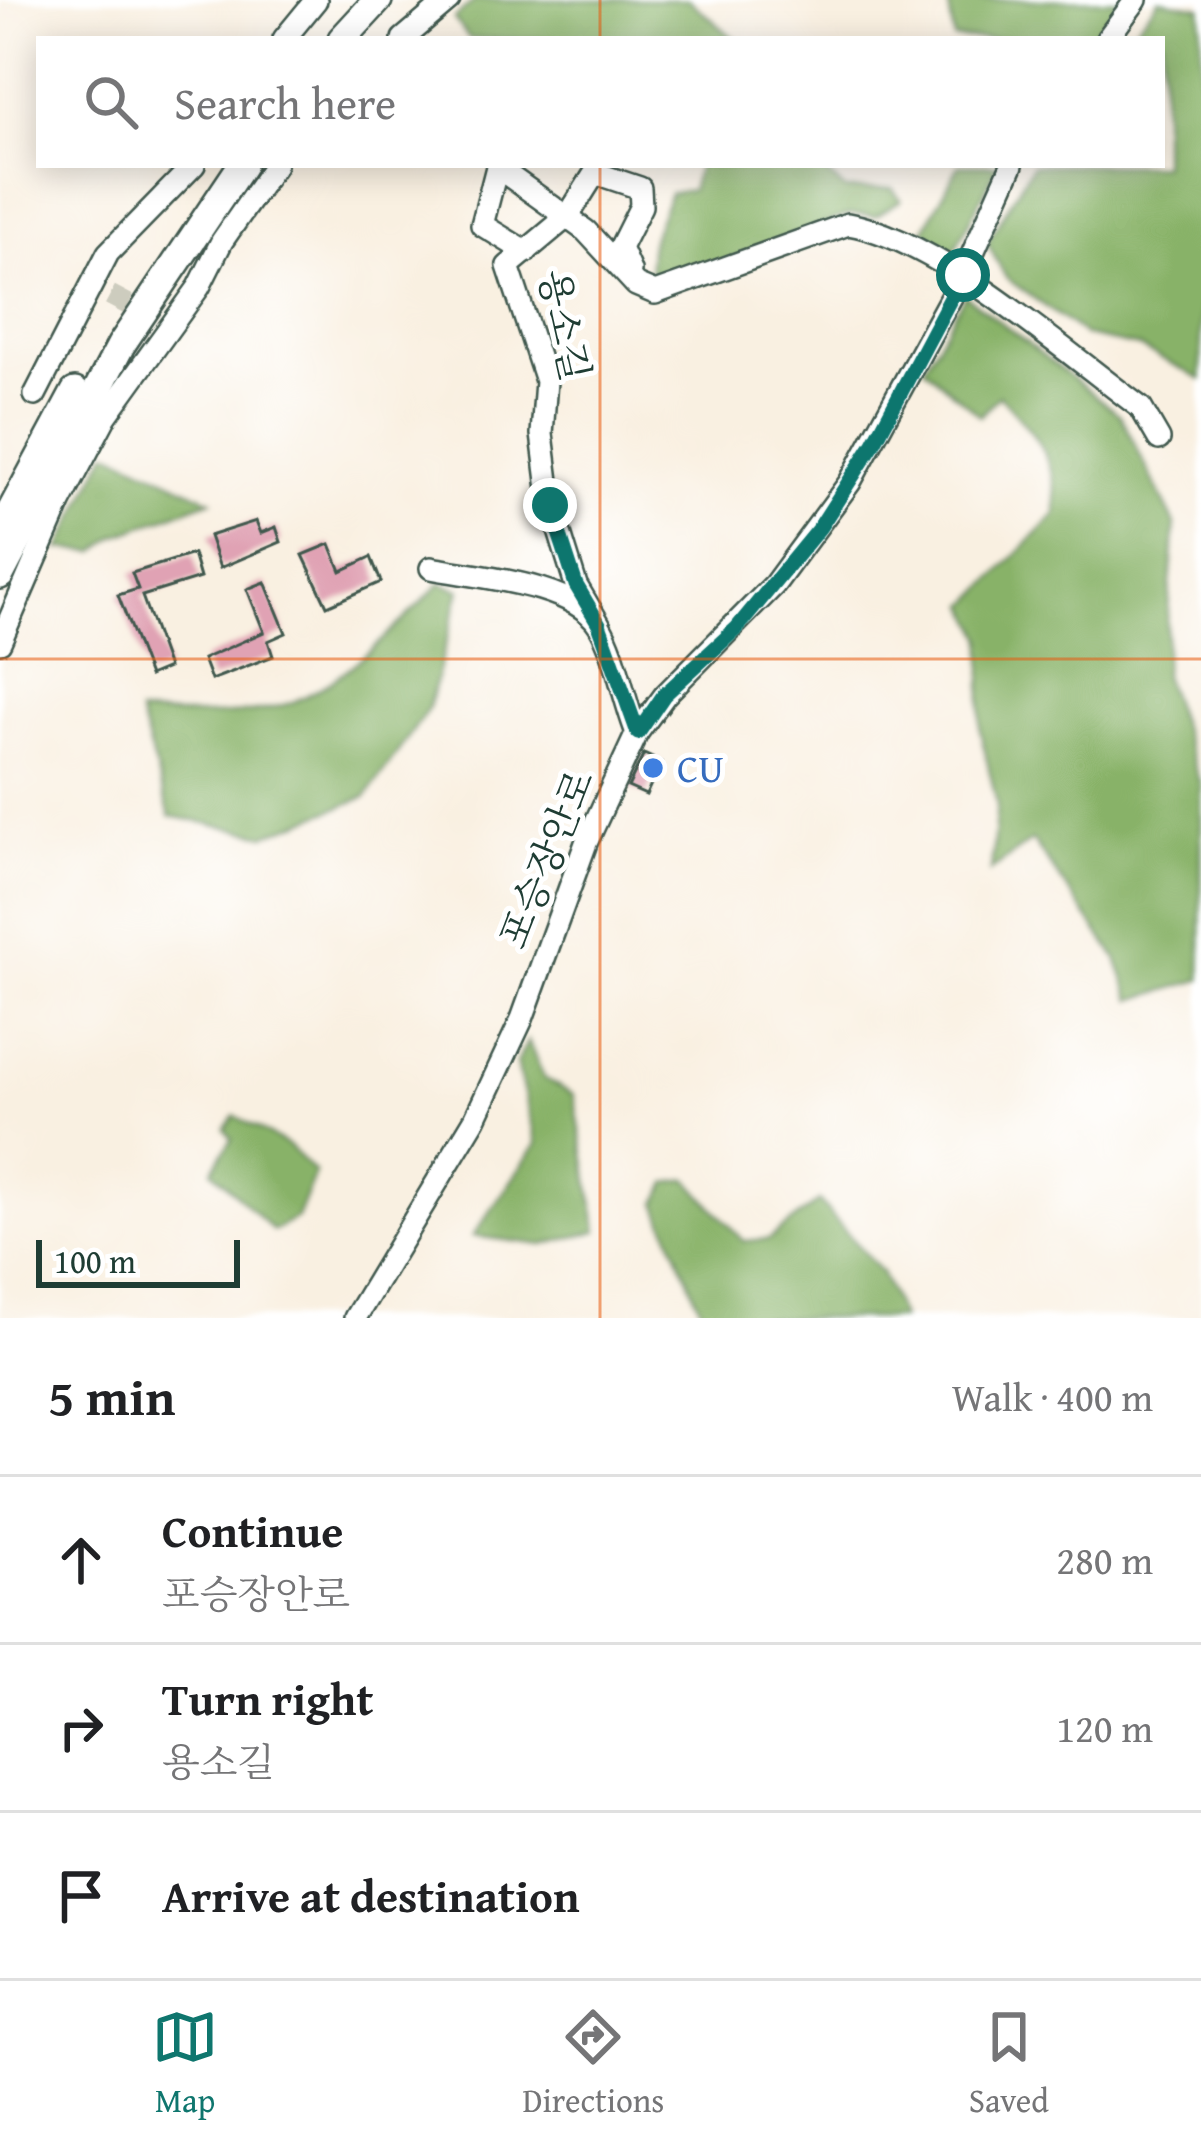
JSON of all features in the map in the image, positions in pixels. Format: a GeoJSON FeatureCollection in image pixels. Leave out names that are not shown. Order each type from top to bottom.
{"type":"FeatureCollection","features":[{"type":"Feature","properties":{"kind":"main road"},"geometry":{"type":"LineString","coordinates":[[323,36],[353,0]]}},
{"type":"Feature","properties":{"kind":"main road"},"geometry":{"type":"LineString","coordinates":[[345,36],[378,0]]}},
{"type":"Feature","properties":{"kind":"main road"},"geometry":{"type":"LineString","coordinates":[[0,532],[28,471],[101,347],[226,168]]}},
{"type":"Feature","properties":{"kind":"main road"},"geometry":{"type":"LineString","coordinates":[[0,575],[121,346],[240,168]]}},
{"type":"Feature","properties":{"kind":"street"},"geometry":{"type":"LineString","coordinates":[[286,36],[316,0]]}},
{"type":"Feature","properties":{"kind":"street"},"geometry":{"type":"LineString","coordinates":[[407,36],[449,0]]}},
{"type":"Feature","properties":{"kind":"street"},"geometry":{"type":"LineString","coordinates":[[1109,36],[1136,0]]}},
{"type":"Feature","properties":{"kind":"street"},"geometry":{"type":"LineString","coordinates":[[34,395],[102,290],[108,253],[191,168]]}},
{"type":"Feature","properties":{"kind":"street"},"geometry":{"type":"LineString","coordinates":[[0,642],[88,451],[161,323],[273,168]]}},
{"type":"Feature","properties":{"kind":"street","name":"용소길"},"geometry":{"type":"LineString","coordinates":[[497,168],[482,225],[526,252]]}},
{"type":"Feature","properties":{"kind":"street","name":"용소길"},"geometry":{"type":"LineString","coordinates":[[498,168],[568,216],[636,285],[656,293],[848,224],[911,246],[963,275]]}},
{"type":"Feature","properties":{"kind":"street","name":"포승장안로"},"geometry":{"type":"LineString","coordinates":[[356,1318],[430,1197],[502,1061],[586,843],[638,733],[664,695],[737,628],[820,527],[874,443],[963,275],[1011,168]]}},
{"type":"Feature","properties":{"kind":"street","name":"용소길"},"geometry":{"type":"LineString","coordinates":[[636,285],[620,248],[641,206],[640,188],[596,173],[568,216],[508,266],[546,381],[542,434],[550,505],[576,585],[599,624],[638,733]]}},
{"type":"Feature","properties":{"kind":"street"},"geometry":{"type":"LineString","coordinates":[[963,275],[1141,408],[1159,439]]}},
{"type":"Feature","properties":{"kind":"street"},"geometry":{"type":"LineString","coordinates":[[431,568],[538,588],[571,602],[599,624]]}},
{"type":"Feature","properties":{"kind":"green space"},"geometry":{"type":"Polygon","coordinates":[[[475,0],[689,0],[731,36],[468,36],[454,19],[475,0]]]}},
{"type":"Feature","properties":{"kind":"green space"},"geometry":{"type":"Polygon","coordinates":[[[948,0],[1120,0],[1094,36],[954,36],[948,0]]]}},
{"type":"Feature","properties":{"kind":"green space"},"geometry":{"type":"Polygon","coordinates":[[[1159,0],[1201,7],[1201,379],[1139,347],[1086,336],[1006,278],[987,243],[1030,168],[1165,168],[1165,36],[1129,36],[1159,0]]]}},
{"type":"Feature","properties":{"kind":"green space"},"geometry":{"type":"Polygon","coordinates":[[[697,168],[820,168],[846,190],[892,188],[901,200],[875,216],[850,214],[674,281],[653,280],[649,257],[656,225],[670,193],[691,190],[697,168]]]}},
{"type":"Feature","properties":{"kind":"green space"},"geometry":{"type":"Polygon","coordinates":[[[957,168],[996,168],[953,254],[924,230],[957,168]]]}},
{"type":"Feature","properties":{"kind":"green space"},"geometry":{"type":"Polygon","coordinates":[[[965,295],[1120,415],[1175,524],[1163,675],[1201,785],[1201,980],[1132,1000],[1117,959],[1032,840],[991,871],[997,804],[980,730],[984,639],[968,605],[1056,514],[1056,495],[1042,449],[999,395],[980,416],[924,367],[965,295]]]}},
{"type":"Feature","properties":{"kind":"green space"},"geometry":{"type":"Polygon","coordinates":[[[108,451],[211,500],[116,536],[96,552],[60,549],[108,451]]]}},
{"type":"Feature","properties":{"kind":"green space"},"geometry":{"type":"Polygon","coordinates":[[[441,583],[460,590],[428,709],[366,797],[266,835],[170,816],[139,714],[213,715],[287,704],[328,683],[369,651],[441,583]]]}},
{"type":"Feature","properties":{"kind":"green space"},"geometry":{"type":"Polygon","coordinates":[[[528,1041],[544,1078],[574,1095],[598,1231],[543,1245],[473,1236],[537,1144],[516,1063],[528,1041]]]}},
{"type":"Feature","properties":{"kind":"green space"},"geometry":{"type":"Polygon","coordinates":[[[235,1116],[290,1147],[315,1173],[297,1218],[273,1231],[212,1170],[232,1139],[225,1129],[235,1116]]]}},
{"type":"Feature","properties":{"kind":"green space"},"geometry":{"type":"Polygon","coordinates":[[[688,1179],[743,1241],[769,1239],[819,1201],[881,1272],[901,1318],[704,1318],[657,1203],[668,1183],[688,1179]]]}},
{"type":"Feature","properties":{"kind":"building"},"geometry":{"type":"Polygon","coordinates":[[[256,521],[261,533],[276,527],[281,542],[220,568],[209,536],[256,521]]]}},
{"type":"Feature","properties":{"kind":"building"},"geometry":{"type":"Polygon","coordinates":[[[330,544],[341,571],[371,557],[381,582],[327,606],[303,555],[330,544]]]}},
{"type":"Feature","properties":{"kind":"building"},"geometry":{"type":"Polygon","coordinates":[[[193,554],[200,578],[142,596],[168,668],[149,676],[118,595],[138,589],[132,573],[193,554]]]}},
{"type":"Feature","properties":{"kind":"building"},"geometry":{"type":"Polygon","coordinates":[[[265,582],[286,633],[268,641],[273,656],[211,680],[203,659],[264,632],[247,589],[265,582]]]}},
{"type":"Feature","properties":{"kind":"building"},"geometry":{"type":"Polygon","coordinates":[[[644,754],[661,762],[646,795],[628,787],[644,754]]]}},
{"type":"Feature","properties":{"kind":"tunnel"},"geometry":{"type":"LineString","coordinates":[[110,295],[152,317]]}},
{"type":"Feature","properties":{"kind":"place","name":"CU"},"geometry":{"type":"Point","coordinates":[653,768]}},
{"type":"Feature","properties":{"kind":"route"},"geometry":{"type":"LineString","coordinates":[[550,505],[576,585],[599,624],[623,702],[638,733],[664,695],[737,628],[820,527],[874,443],[963,275]]}}]}
